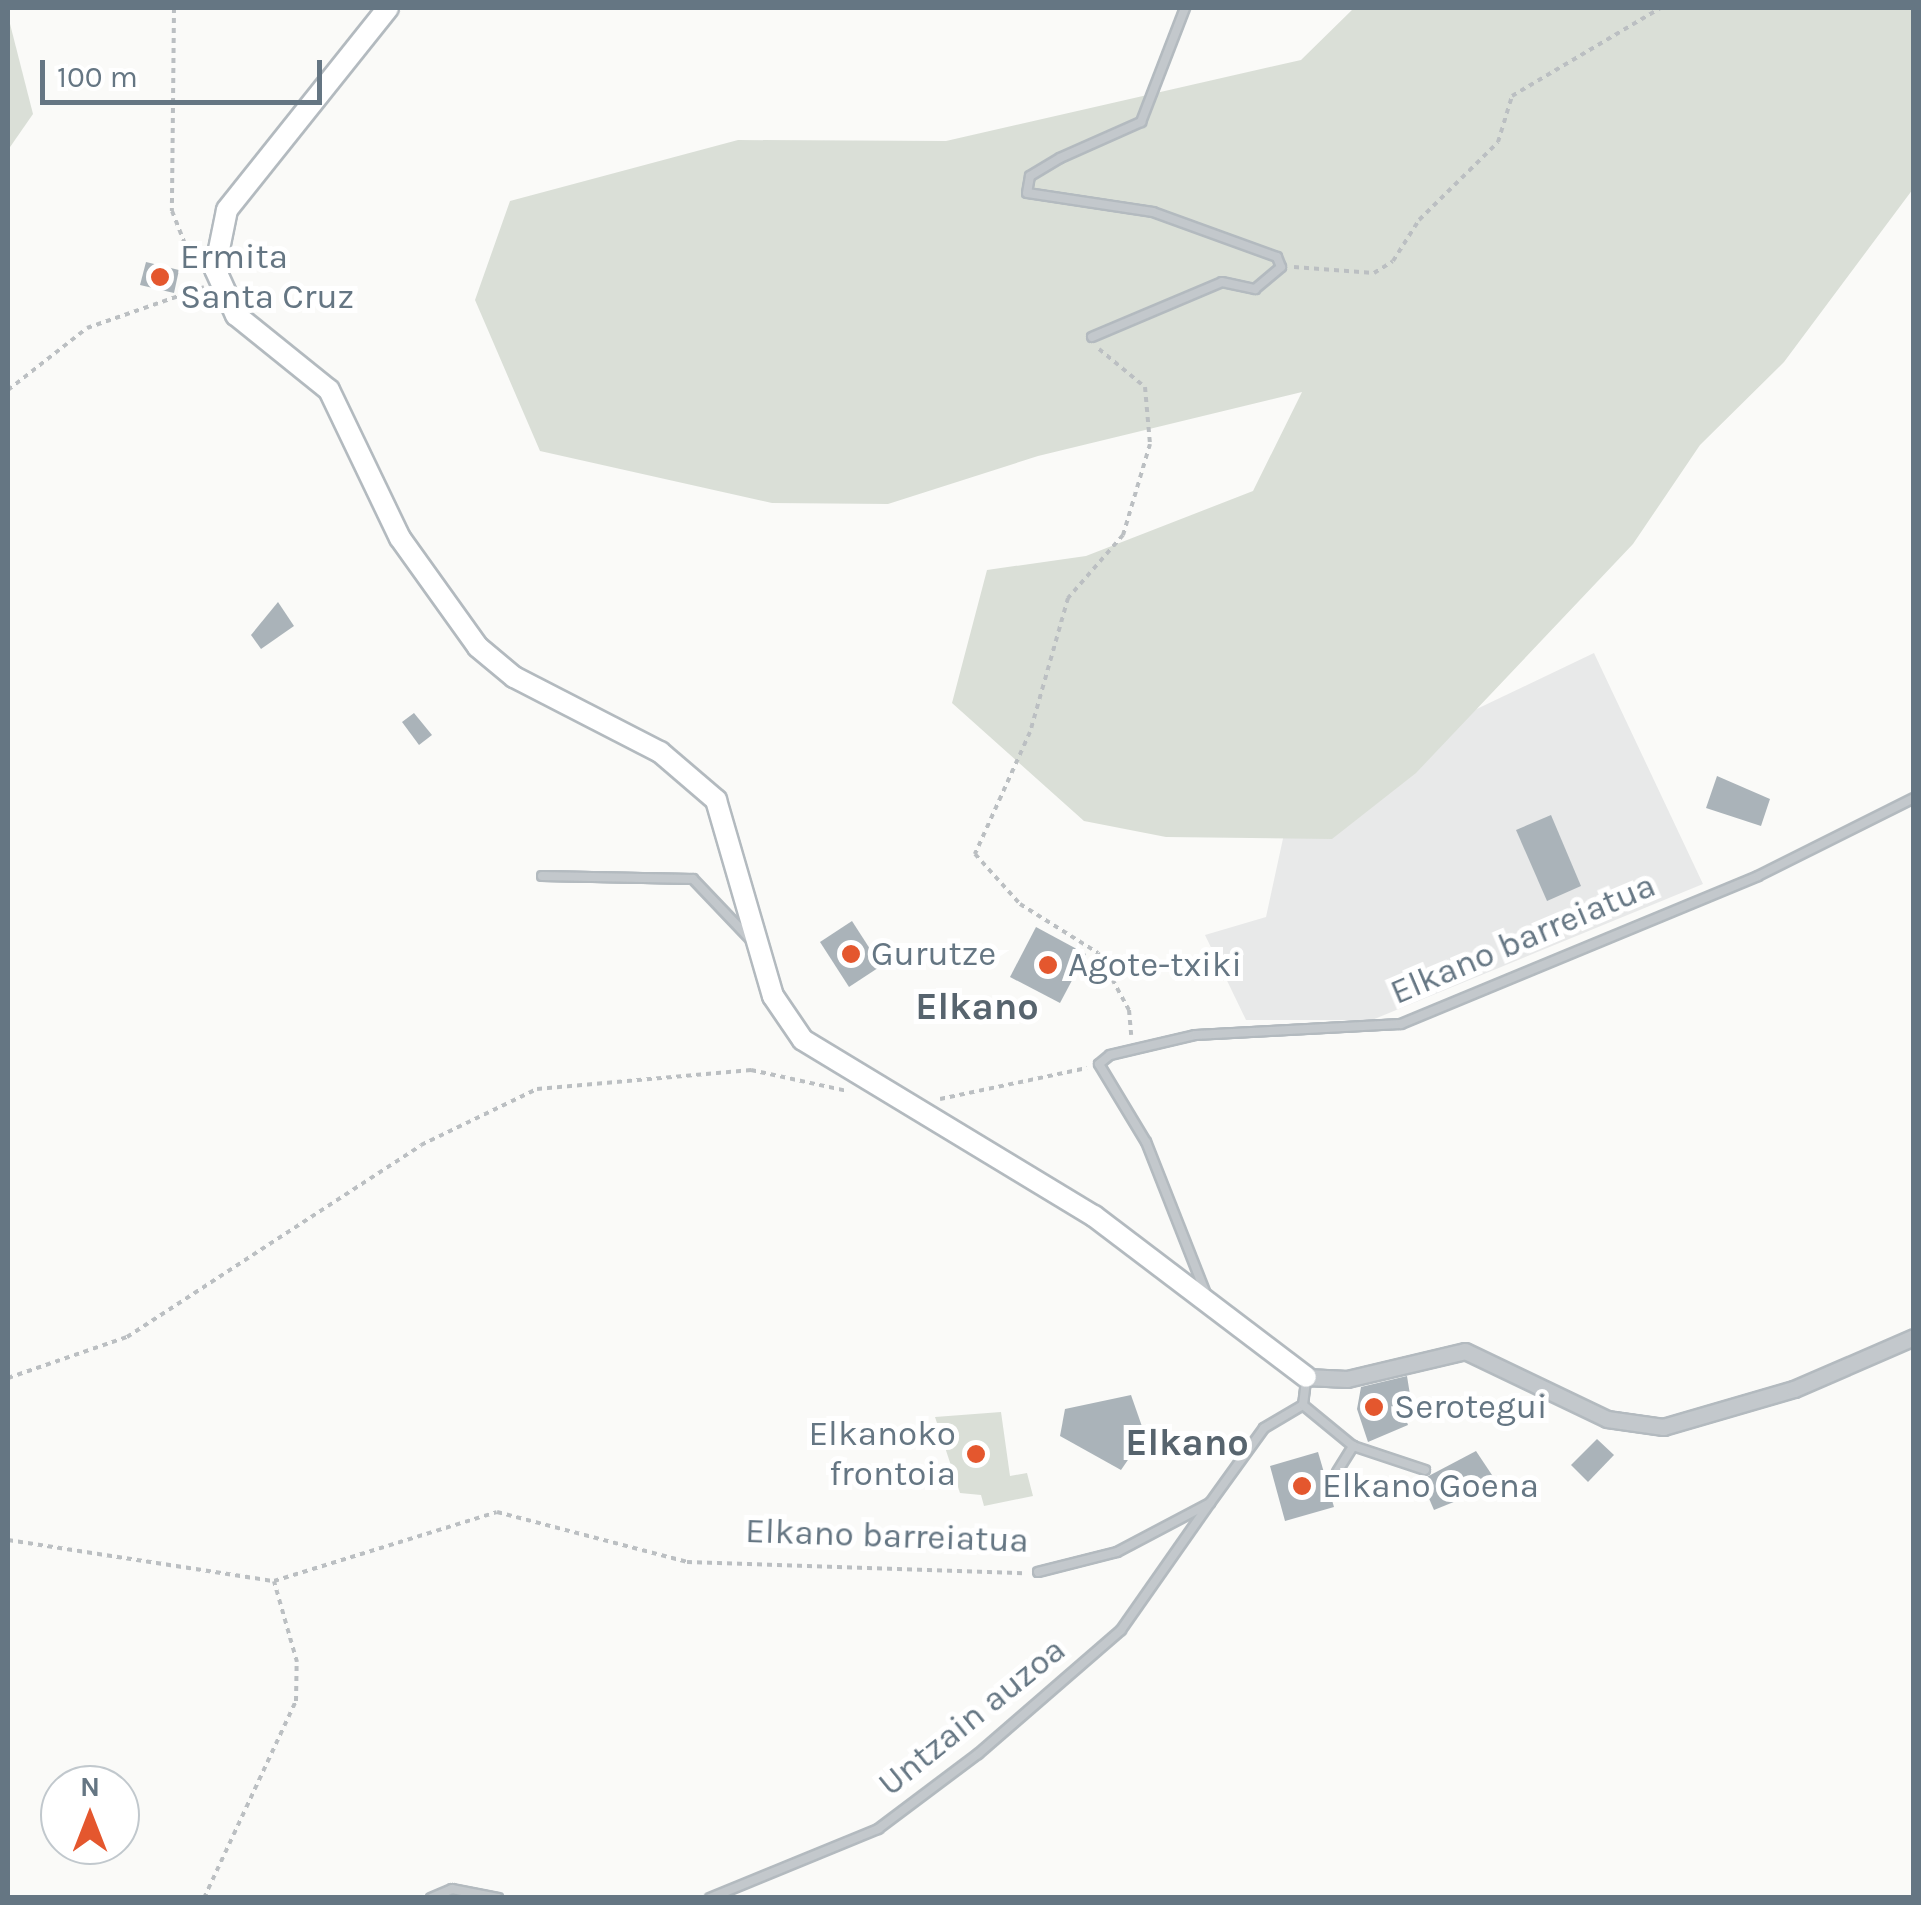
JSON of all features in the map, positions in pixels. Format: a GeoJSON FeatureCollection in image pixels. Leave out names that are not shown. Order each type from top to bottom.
{"type":"FeatureCollection","features":[{"type":"Feature","properties":{"kind":"street"},"geometry":{"type":"LineString","coordinates":[[388,8],[240,186],[218,239],[213,283],[245,326],[329,390],[400,538],[478,647],[529,686],[676,762],[716,800],[759,944],[790,1026],[894,1097],[1094,1216],[1306,1377],[1347,1379],[1465,1351],[1607,1420],[1663,1427],[1794,1388],[1914,1337]]}},
{"type":"Feature","properties":{"kind":"lane"},"geometry":{"type":"LineString","coordinates":[[1092,336],[1222,282],[1255,289],[1280,270],[1277,257],[1152,212],[1026,193],[1030,176],[1060,158],[1142,122],[1184,8]]}},
{"type":"Feature","properties":{"kind":"lane","name":"Elkano barreiatua"},"geometry":{"type":"LineString","coordinates":[[1099,1064],[1132,1046],[1401,1024],[1758,876],[1914,798]]}},
{"type":"Feature","properties":{"kind":"lane"},"geometry":{"type":"LineString","coordinates":[[542,876],[692,878],[735,931],[759,944]]}},
{"type":"Feature","properties":{"kind":"lane"},"geometry":{"type":"LineString","coordinates":[[1099,1064],[1146,1142],[1215,1308]]}},
{"type":"Feature","properties":{"kind":"lane"},"geometry":{"type":"LineString","coordinates":[[1306,1377],[1304,1405],[1353,1446],[1424,1470]]}},
{"type":"Feature","properties":{"kind":"lane","name":"Elkano barreiatua"},"geometry":{"type":"LineString","coordinates":[[1038,1572],[1117,1552],[1210,1503],[1264,1428],[1304,1405]]}},
{"type":"Feature","properties":{"kind":"lane"},"geometry":{"type":"LineString","coordinates":[[1337,1472],[1353,1446]]}},
{"type":"Feature","properties":{"kind":"lane","name":"Untzain auzoa"},"geometry":{"type":"LineString","coordinates":[[710,1898],[878,1830],[978,1754],[1121,1630],[1210,1503]]}},
{"type":"Feature","properties":{"kind":"lane"},"geometry":{"type":"LineString","coordinates":[[431,1898],[452,1889],[498,1898]]}},
{"type":"Feature","properties":{"kind":"path"},"geometry":{"type":"LineString","coordinates":[[174,8],[172,211],[190,265],[213,283]]}},
{"type":"Feature","properties":{"kind":"path"},"geometry":{"type":"LineString","coordinates":[[1280,270],[1305,264],[1374,272],[1392,261],[1419,220],[1498,142],[1512,96],[1660,8]]}},
{"type":"Feature","properties":{"kind":"path"},"geometry":{"type":"LineString","coordinates":[[8,390],[87,328],[213,283]]}},
{"type":"Feature","properties":{"kind":"path"},"geometry":{"type":"LineString","coordinates":[[1092,336],[1145,387],[1150,444],[1123,535],[1068,598],[1030,732],[975,854],[1020,904],[1098,953],[1129,1010],[1132,1046]]}},
{"type":"Feature","properties":{"kind":"path"},"geometry":{"type":"LineString","coordinates":[[894,1097],[1023,1086],[1099,1064]]}},
{"type":"Feature","properties":{"kind":"path"},"geometry":{"type":"LineString","coordinates":[[8,1378],[128,1338],[421,1144],[522,1095],[696,1070],[782,1075],[854,1090]]}},
{"type":"Feature","properties":{"kind":"path","name":"Elkano barreiatua"},"geometry":{"type":"LineString","coordinates":[[274,1581],[497,1512],[687,1562],[1038,1572]]}},
{"type":"Feature","properties":{"kind":"path"},"geometry":{"type":"LineString","coordinates":[[8,1540],[274,1581],[297,1662],[296,1702],[204,1898]]}},
{"type":"Feature","properties":{"kind":"shaded area"},"geometry":{"type":"Polygon","coordinates":[[[1354,8],[1913,8],[1913,189],[1784,362],[1700,445],[1633,544],[1416,773],[1332,839],[1166,837],[1084,821],[952,703],[987,570],[1086,556],[1253,491],[1302,392],[1038,456],[888,504],[772,503],[540,451],[475,300],[510,201],[738,140],[946,141],[1301,60],[1354,8]]]}},
{"type":"Feature","properties":{"kind":"shaded area"},"geometry":{"type":"Polygon","coordinates":[[[8,16],[33,114],[8,150],[8,16]]]}},
{"type":"Feature","properties":{"kind":"shaded area"},"geometry":{"type":"Polygon","coordinates":[[[1594,653],[1703,884],[1372,1020],[1246,1020],[1205,935],[1266,917],[1292,797],[1594,653]]]}},
{"type":"Feature","properties":{"kind":"shaded area","name":"Elkanoko frontoia"},"geometry":{"type":"Polygon","coordinates":[[[1001,1412],[1010,1476],[1027,1473],[1033,1496],[984,1506],[981,1495],[960,1493],[935,1417],[1001,1412]]]}},
{"type":"Feature","properties":{"kind":"building","name":"Ermita Santa Cruz"},"geometry":{"type":"Polygon","coordinates":[[[146,262],[179,270],[174,293],[140,285],[146,262]]]}},
{"type":"Feature","properties":{"kind":"building"},"geometry":{"type":"Polygon","coordinates":[[[278,602],[294,626],[261,649],[251,635],[278,602]]]}},
{"type":"Feature","properties":{"kind":"building"},"geometry":{"type":"Polygon","coordinates":[[[414,713],[432,735],[419,745],[402,722],[414,713]]]}},
{"type":"Feature","properties":{"kind":"building"},"geometry":{"type":"Polygon","coordinates":[[[1717,776],[1770,799],[1761,826],[1706,808],[1717,776]]]}},
{"type":"Feature","properties":{"kind":"building"},"geometry":{"type":"Polygon","coordinates":[[[1551,815],[1581,886],[1547,901],[1516,830],[1551,815]]]}},
{"type":"Feature","properties":{"kind":"building","name":"Gurutze"},"geometry":{"type":"Polygon","coordinates":[[[852,921],[881,966],[849,987],[820,942],[852,921]]]}},
{"type":"Feature","properties":{"kind":"building","name":"Agote-txiki"},"geometry":{"type":"Polygon","coordinates":[[[1036,927],[1086,954],[1060,1003],[1010,977],[1036,927]]]}},
{"type":"Feature","properties":{"kind":"building","name":"Serotegui"},"geometry":{"type":"Polygon","coordinates":[[[1407,1376],[1411,1401],[1400,1403],[1408,1425],[1368,1442],[1357,1409],[1361,1387],[1407,1376]]]}},
{"type":"Feature","properties":{"kind":"building"},"geometry":{"type":"Polygon","coordinates":[[[1131,1395],[1145,1435],[1121,1470],[1060,1436],[1065,1409],[1131,1395]]]}},
{"type":"Feature","properties":{"kind":"building"},"geometry":{"type":"Polygon","coordinates":[[[1597,1439],[1614,1455],[1588,1482],[1571,1465],[1597,1439]]]}},
{"type":"Feature","properties":{"kind":"building"},"geometry":{"type":"Polygon","coordinates":[[[1476,1451],[1498,1484],[1434,1510],[1421,1480],[1476,1451]]]}},
{"type":"Feature","properties":{"kind":"building","name":"Elkano Goena"},"geometry":{"type":"Polygon","coordinates":[[[1318,1452],[1334,1507],[1285,1521],[1270,1466],[1318,1452]]]}},
{"type":"Feature","properties":{"kind":"place","name":"Ermita Santa Cruz"},"geometry":{"type":"Point","coordinates":[160,277]}},
{"type":"Feature","properties":{"kind":"place","name":"Gurutze"},"geometry":{"type":"Point","coordinates":[851,954]}},
{"type":"Feature","properties":{"kind":"place","name":"Agote-txiki"},"geometry":{"type":"Point","coordinates":[1048,965]}},
{"type":"Feature","properties":{"kind":"place","name":"Serotegui"},"geometry":{"type":"Point","coordinates":[1374,1407]}},
{"type":"Feature","properties":{"kind":"place","name":"Elkanoko frontoia"},"geometry":{"type":"Point","coordinates":[976,1454]}},
{"type":"Feature","properties":{"kind":"place","name":"Elkano Goena"},"geometry":{"type":"Point","coordinates":[1302,1486]}},
{"type":"Feature","properties":{"kind":"district","name":"Elkano"},"geometry":{"type":"Point","coordinates":[977,1007]}},
{"type":"Feature","properties":{"kind":"district","name":"Elkano"},"geometry":{"type":"Point","coordinates":[1187,1443]}}]}
